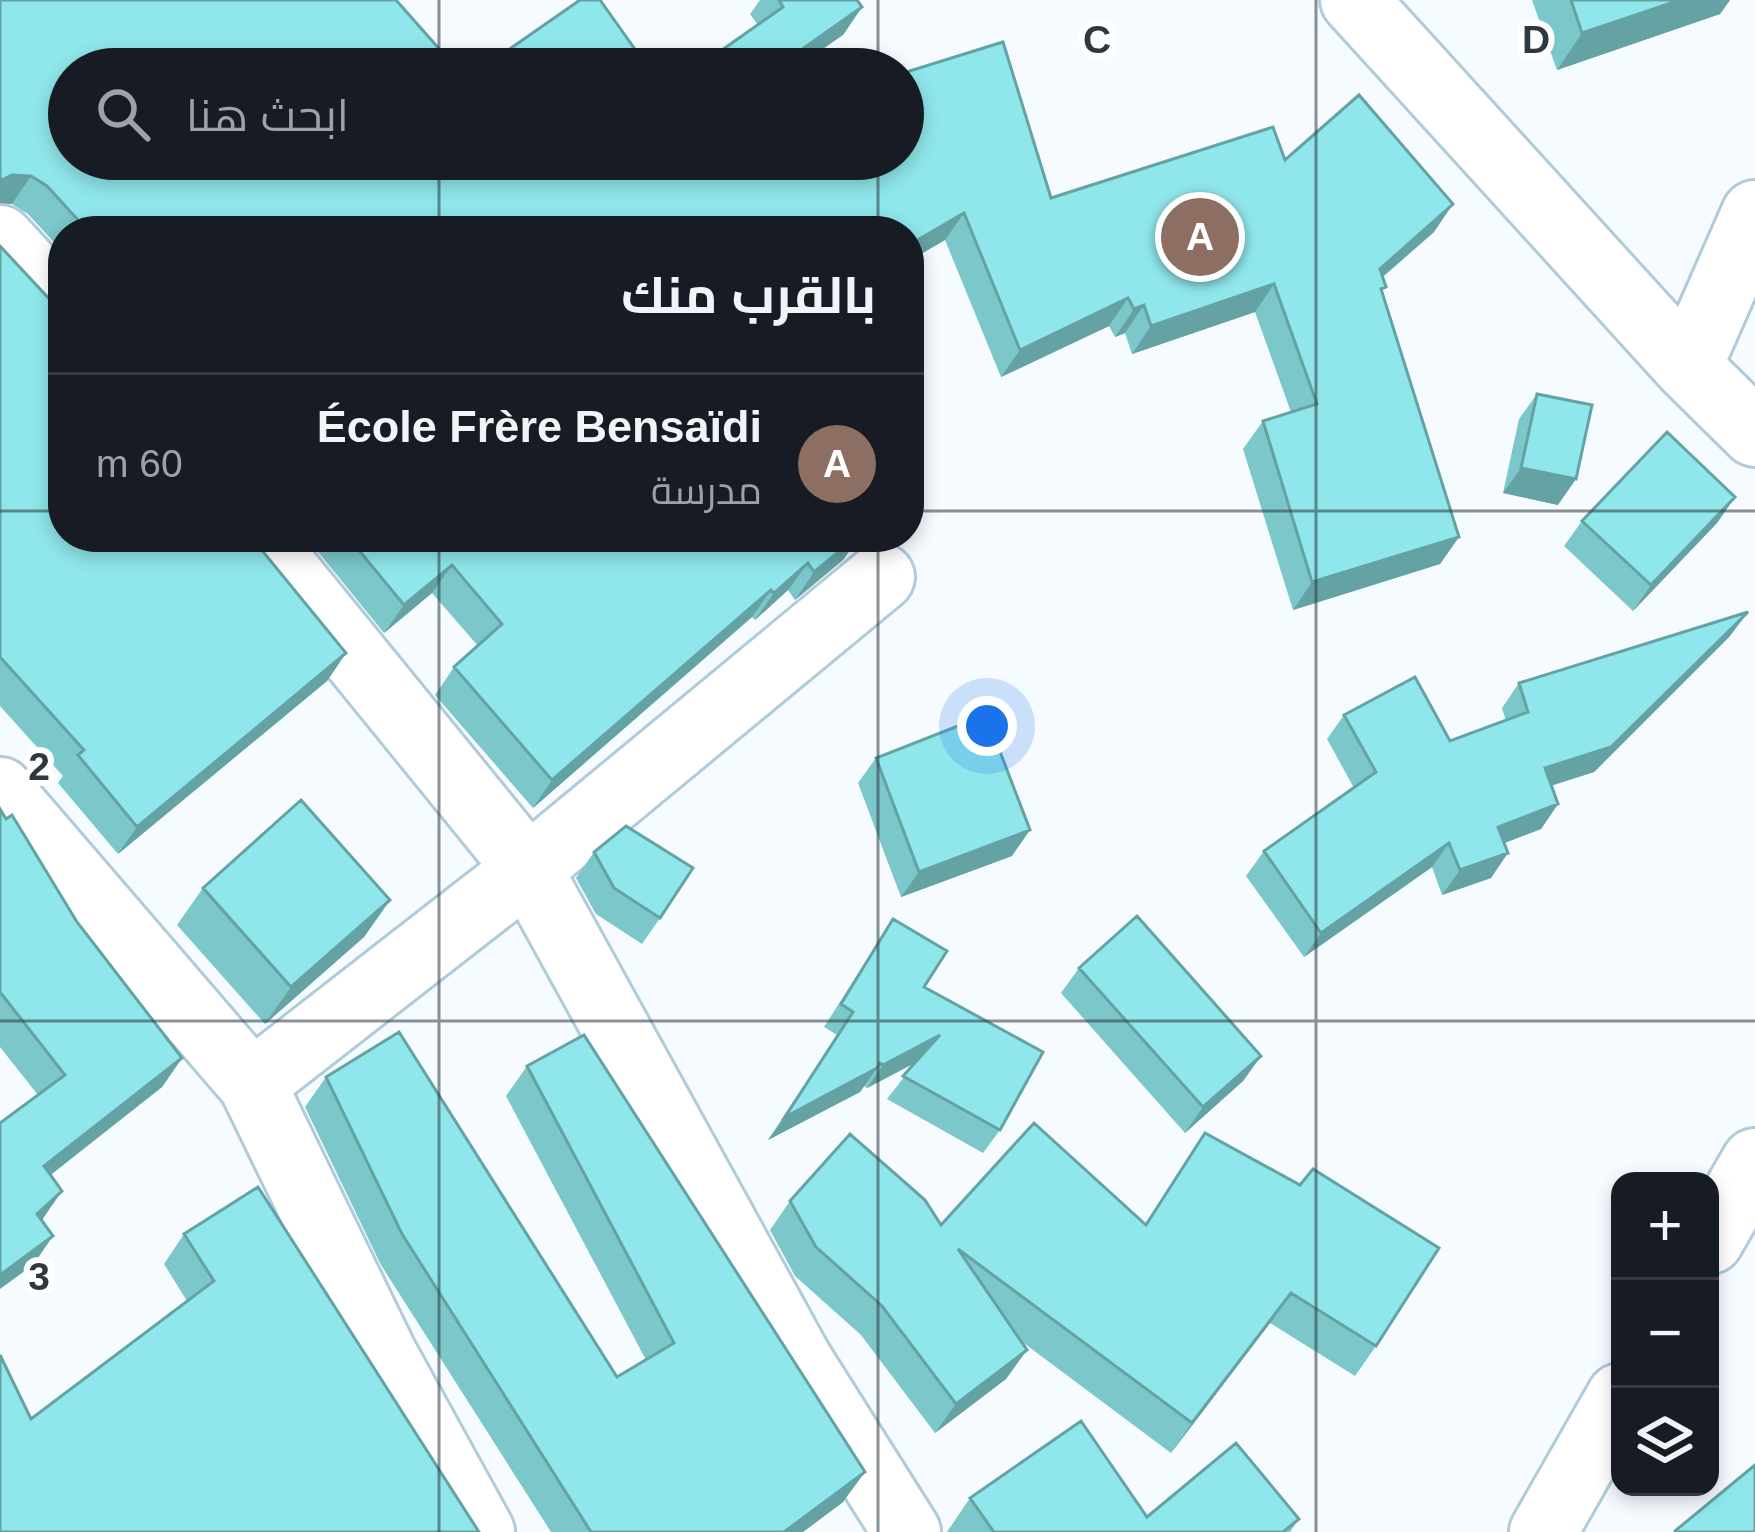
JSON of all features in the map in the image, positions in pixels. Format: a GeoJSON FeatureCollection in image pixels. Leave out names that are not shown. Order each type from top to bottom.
{"type":"FeatureCollection","features":[{"type":"Feature","properties":{"kind":"street"},"geometry":{"type":"LineString","coordinates":[[1354,0],[1688,368],[1755,433]]}},
{"type":"Feature","properties":{"kind":"street"},"geometry":{"type":"LineString","coordinates":[[1688,368],[1755,214]]}},
{"type":"Feature","properties":{"kind":"street"},"geometry":{"type":"LineString","coordinates":[[0,239],[48,292]]}},
{"type":"Feature","properties":{"kind":"street"},"geometry":{"type":"LineString","coordinates":[[270,552],[528,869],[800,1361],[907,1532]]}},
{"type":"Feature","properties":{"kind":"street"},"geometry":{"type":"LineString","coordinates":[[252,1084],[528,869],[881,578]]}},
{"type":"Feature","properties":{"kind":"street"},"geometry":{"type":"LineString","coordinates":[[0,791],[252,1084],[383,1354],[481,1532]]}},
{"type":"Feature","properties":{"kind":"street"},"geometry":{"type":"LineString","coordinates":[[1719,1224],[1755,1162]]}},
{"type":"Feature","properties":{"kind":"street"},"geometry":{"type":"LineString","coordinates":[[1561,1522],[1611,1416]]}},
{"type":"Feature","properties":{"kind":"building"},"geometry":{"type":"Polygon","coordinates":[[[0,0],[396,0],[438,48],[48,48],[48,180],[924,180],[924,66],[1003,42],[1051,198],[1273,127],[1285,160],[1359,95],[1453,204],[1380,269],[1386,287],[1381,289],[1459,537],[1312,582],[1263,421],[1317,404],[1274,284],[1151,326],[1144,305],[1134,309],[1128,298],[1020,350],[964,213],[924,236],[924,216],[74,216],[31,176],[12,175],[0,181],[0,0]]]}},
{"type":"Feature","properties":{"kind":"building"},"geometry":{"type":"Polygon","coordinates":[[[580,0],[600,0],[634,48],[511,48],[580,0]]]}},
{"type":"Feature","properties":{"kind":"building"},"geometry":{"type":"Polygon","coordinates":[[[779,0],[857,0],[862,7],[804,48],[725,48],[783,7],[779,0]]]}},
{"type":"Feature","properties":{"kind":"building"},"geometry":{"type":"Polygon","coordinates":[[[1571,0],[1680,0],[1582,33],[1571,0]]]}},
{"type":"Feature","properties":{"kind":"building"},"geometry":{"type":"Polygon","coordinates":[[[0,246],[48,297],[48,552],[263,552],[346,653],[137,827],[78,755],[84,750],[0,657],[0,246]]]}},
{"type":"Feature","properties":{"kind":"building"},"geometry":{"type":"Polygon","coordinates":[[[1537,394],[1592,405],[1576,479],[1521,468],[1537,394]]]}},
{"type":"Feature","properties":{"kind":"building"},"geometry":{"type":"Polygon","coordinates":[[[1667,432],[1735,497],[1651,585],[1582,521],[1667,432]]]}},
{"type":"Feature","properties":{"kind":"building"},"geometry":{"type":"Polygon","coordinates":[[[360,552],[839,552],[814,572],[808,563],[774,593],[771,590],[552,780],[454,667],[502,624],[452,565],[404,605],[360,552]]]}},
{"type":"Feature","properties":{"kind":"building"},"geometry":{"type":"Polygon","coordinates":[[[1748,612],[1611,747],[1545,768],[1558,804],[1498,827],[1508,853],[1460,870],[1449,843],[1321,933],[1264,851],[1376,772],[1344,715],[1415,677],[1450,741],[1528,712],[1519,683],[1748,612]]]}},
{"type":"Feature","properties":{"kind":"building"},"geometry":{"type":"Polygon","coordinates":[[[986,715],[1030,830],[919,872],[876,758],[986,715]]]}},
{"type":"Feature","properties":{"kind":"building"},"geometry":{"type":"Polygon","coordinates":[[[301,800],[390,900],[291,987],[203,888],[301,800]]]}},
{"type":"Feature","properties":{"kind":"building"},"geometry":{"type":"Polygon","coordinates":[[[0,809],[6,819],[12,815],[77,922],[182,1058],[44,1166],[62,1191],[37,1214],[53,1236],[0,1275],[0,1123],[65,1075],[0,992],[0,809]]]}},
{"type":"Feature","properties":{"kind":"building"},"geometry":{"type":"Polygon","coordinates":[[[626,826],[693,868],[660,918],[614,888],[594,852],[626,826]]]}},
{"type":"Feature","properties":{"kind":"building"},"geometry":{"type":"Polygon","coordinates":[[[1137,916],[1261,1056],[1203,1107],[1079,968],[1137,916]]]}},
{"type":"Feature","properties":{"kind":"building"},"geometry":{"type":"Polygon","coordinates":[[[893,919],[947,951],[924,987],[1043,1052],[1000,1130],[903,1076],[940,1035],[785,1117],[853,1012],[841,1004],[893,919]]]}},
{"type":"Feature","properties":{"kind":"building"},"geometry":{"type":"Polygon","coordinates":[[[399,1032],[617,1377],[674,1343],[527,1066],[584,1035],[865,1472],[784,1532],[591,1532],[402,1234],[326,1077],[399,1032]]]}},
{"type":"Feature","properties":{"kind":"building"},"geometry":{"type":"Polygon","coordinates":[[[1034,1123],[1146,1225],[1205,1133],[1300,1185],[1313,1169],[1439,1248],[1376,1346],[1291,1293],[1192,1423],[958,1249],[1027,1350],[956,1404],[882,1306],[816,1247],[790,1201],[850,1134],[925,1200],[941,1225],[1034,1123]]]}},
{"type":"Feature","properties":{"kind":"building"},"geometry":{"type":"Polygon","coordinates":[[[258,1187],[479,1532],[0,1532],[0,1355],[31,1419],[214,1281],[184,1234],[258,1187]]]}},
{"type":"Feature","properties":{"kind":"building"},"geometry":{"type":"Polygon","coordinates":[[[1081,1421],[1147,1517],[1236,1443],[1299,1519],[1283,1532],[994,1532],[970,1498],[1081,1421]]]}},
{"type":"Feature","properties":{"kind":"building"},"geometry":{"type":"Polygon","coordinates":[[[1755,1465],[1755,1532],[1675,1532],[1719,1496],[1755,1465]]]}},
{"type":"Feature","properties":{"kind":"place","name":"École Frère Bensaïdi"},"geometry":{"type":"Point","coordinates":[1200,237]}}]}
